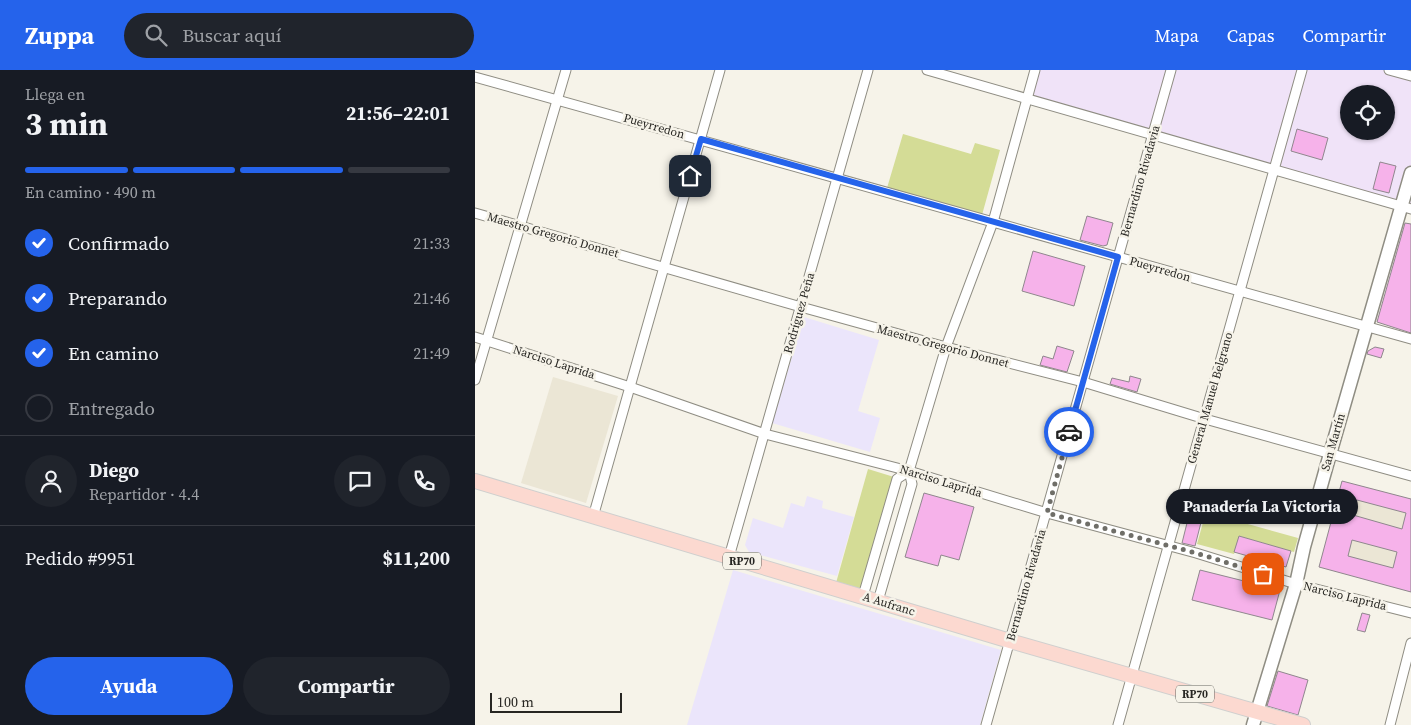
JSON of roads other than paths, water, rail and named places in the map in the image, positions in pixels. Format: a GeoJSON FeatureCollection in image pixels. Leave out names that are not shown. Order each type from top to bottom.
{"type":"FeatureCollection","features":[{"type":"Feature","properties":{"kind":"main road","name":"San Martín"},"geometry":{"type":"LineString","coordinates":[[1255,718],[1296,584],[1304,547],[1367,326],[1406,207],[1411,172]]}},
{"type":"Feature","properties":{"kind":"main road","name":"A Aufranc"},"geometry":{"type":"LineString","coordinates":[[475,482],[1132,676],[1255,718],[1303,725]]}},
{"type":"Feature","properties":{"kind":"street"},"geometry":{"type":"LineString","coordinates":[[475,380],[566,70]]}},
{"type":"Feature","properties":{"kind":"street"},"geometry":{"type":"LineString","coordinates":[[593,517],[720,70]]}},
{"type":"Feature","properties":{"kind":"street","name":"Rodríguez Peña"},"geometry":{"type":"LineString","coordinates":[[729,557],[868,70]]}},
{"type":"Feature","properties":{"kind":"street"},"geometry":{"type":"LineString","coordinates":[[927,70],[1406,207]]}},
{"type":"Feature","properties":{"kind":"street"},"geometry":{"type":"LineString","coordinates":[[878,601],[912,484],[909,471],[946,347],[993,222],[1035,70]]}},
{"type":"Feature","properties":{"kind":"street","name":"Bernardino Rivadavia"},"geometry":{"type":"LineString","coordinates":[[986,725],[1171,70]]}},
{"type":"Feature","properties":{"kind":"street","name":"General Manuel Belgrano"},"geometry":{"type":"LineString","coordinates":[[1118,725],[1302,70]]}},
{"type":"Feature","properties":{"kind":"street"},"geometry":{"type":"LineString","coordinates":[[1389,70],[1411,76]]}},
{"type":"Feature","properties":{"kind":"street","name":"Pueyrredon"},"geometry":{"type":"LineString","coordinates":[[475,77],[1411,339]]}},
{"type":"Feature","properties":{"kind":"street","name":"Maestro Gregorio Donnet"},"geometry":{"type":"LineString","coordinates":[[475,213],[801,307],[1083,382],[1205,419],[1411,476]]}},
{"type":"Feature","properties":{"kind":"street","name":"Narciso Laprida"},"geometry":{"type":"LineString","coordinates":[[475,337],[629,386],[765,434],[909,471],[1047,513],[1296,584],[1411,613]]}},
{"type":"Feature","properties":{"kind":"street"},"geometry":{"type":"LineString","coordinates":[[863,596],[897,479],[909,471]]}},
{"type":"Feature","properties":{"kind":"street"},"geometry":{"type":"LineString","coordinates":[[1390,725],[1411,643]]}},
{"type":"Feature","properties":{"kind":"place","name":"Panadería La Victoria"},"geometry":{"type":"Point","coordinates":[1263,574]}}]}
